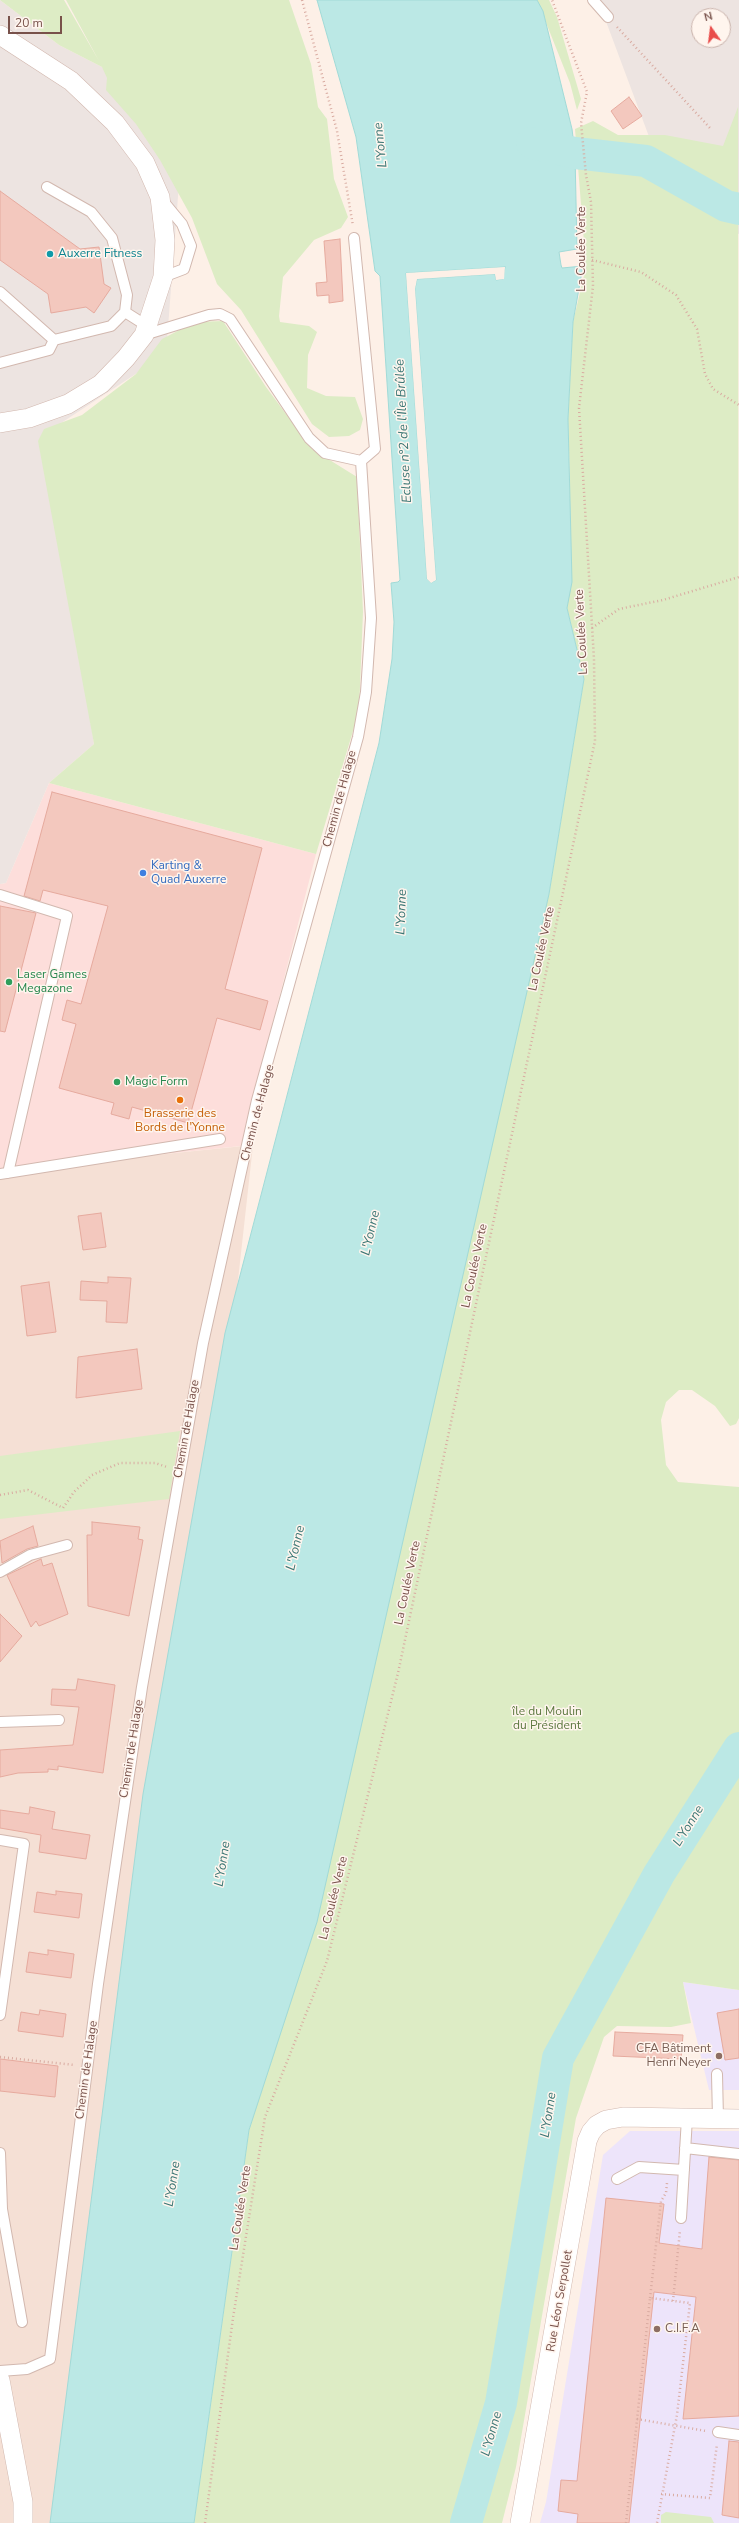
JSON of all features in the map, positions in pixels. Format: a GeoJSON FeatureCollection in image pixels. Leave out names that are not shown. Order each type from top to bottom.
{"type":"FeatureCollection","features":[{"type":"Feature","properties":{"kind":"street"},"geometry":{"type":"LineString","coordinates":[[0,35],[71,81],[115,123],[145,163],[160,197],[165,240],[163,277],[146,330],[126,358],[101,384],[68,404],[29,418],[0,423]]}},
{"type":"Feature","properties":{"kind":"street","name":"Rue Léon Serpollet"},"geometry":{"type":"LineString","coordinates":[[520,2523],[587,2141],[597,2125],[606,2120],[640,2118],[739,2119]]}},
{"type":"Feature","properties":{"kind":"street"},"geometry":{"type":"LineString","coordinates":[[0,2380],[23,2502],[23,2523]]}},
{"type":"Feature","properties":{"kind":"lane"},"geometry":{"type":"LineString","coordinates":[[593,0],[608,17]]}},
{"type":"Feature","properties":{"kind":"lane"},"geometry":{"type":"LineString","coordinates":[[0,363],[49,350],[54,340],[111,326],[125,312],[127,295],[112,238],[91,212],[47,187]]}},
{"type":"Feature","properties":{"kind":"lane"},"geometry":{"type":"LineString","coordinates":[[160,197],[182,224],[190,246],[184,269],[163,277]]}},
{"type":"Feature","properties":{"kind":"lane"},"geometry":{"type":"LineString","coordinates":[[354,238],[375,449],[361,461]]}},
{"type":"Feature","properties":{"kind":"lane"},"geometry":{"type":"LineString","coordinates":[[0,292],[54,340]]}},
{"type":"Feature","properties":{"kind":"lane"},"geometry":{"type":"LineString","coordinates":[[125,312],[146,330],[208,315],[220,314],[230,320],[309,438],[325,453],[361,461]]}},
{"type":"Feature","properties":{"kind":"lane"},"geometry":{"type":"LineString","coordinates":[[0,2371],[27,2369],[50,2360],[88,2066],[142,1687],[203,1343],[257,1100],[358,737],[366,692],[371,618],[361,461]]}},
{"type":"Feature","properties":{"kind":"lane"},"geometry":{"type":"LineString","coordinates":[[0,895],[67,916],[4,1174],[220,1139]]}},
{"type":"Feature","properties":{"kind":"lane"},"geometry":{"type":"LineString","coordinates":[[0,1572],[30,1555],[67,1545]]}},
{"type":"Feature","properties":{"kind":"lane"},"geometry":{"type":"LineString","coordinates":[[0,1722],[59,1720]]}},
{"type":"Feature","properties":{"kind":"lane"},"geometry":{"type":"LineString","coordinates":[[0,1840],[24,1844],[0,2015]]}},
{"type":"Feature","properties":{"kind":"lane"},"geometry":{"type":"LineString","coordinates":[[717,2074],[718,2119]]}},
{"type":"Feature","properties":{"kind":"lane"},"geometry":{"type":"LineString","coordinates":[[681,2218],[687,2118]]}},
{"type":"Feature","properties":{"kind":"lane"},"geometry":{"type":"LineString","coordinates":[[686,2148],[739,2154]]}},
{"type":"Feature","properties":{"kind":"lane"},"geometry":{"type":"LineString","coordinates":[[0,2154],[2,2209],[22,2322]]}},
{"type":"Feature","properties":{"kind":"lane"},"geometry":{"type":"LineString","coordinates":[[617,2179],[639,2167],[684,2170]]}},
{"type":"Feature","properties":{"kind":"lane"},"geometry":{"type":"LineString","coordinates":[[718,2432],[739,2435]]}},
{"type":"Feature","properties":{"kind":"path"},"geometry":{"type":"LineString","coordinates":[[302,0],[337,131],[348,190],[354,238]]}},
{"type":"Feature","properties":{"kind":"path","name":"La Coulée Verte"},"geometry":{"type":"LineString","coordinates":[[205,2523],[233,2318],[265,2117],[328,1961],[398,1673],[595,741],[592,628],[579,408],[593,286],[591,202],[586,174],[581,123],[587,92],[552,0]]}},
{"type":"Feature","properties":{"kind":"path"},"geometry":{"type":"LineString","coordinates":[[608,17],[710,128]]}},
{"type":"Feature","properties":{"kind":"path"},"geometry":{"type":"LineString","coordinates":[[592,260],[641,272],[676,295],[697,329],[705,374],[713,389],[739,405]]}},
{"type":"Feature","properties":{"kind":"path"},"geometry":{"type":"LineString","coordinates":[[592,628],[619,609],[663,600],[739,577]]}},
{"type":"Feature","properties":{"kind":"path"},"geometry":{"type":"LineString","coordinates":[[0,1495],[28,1490],[63,1508],[74,1492],[92,1475],[120,1463],[155,1463],[180,1471]]}},
{"type":"Feature","properties":{"kind":"path"},"geometry":{"type":"LineString","coordinates":[[0,2056],[88,2066]]}},
{"type":"Feature","properties":{"kind":"path"},"geometry":{"type":"LineString","coordinates":[[626,2523],[661,2201],[666,2193]]}},
{"type":"Feature","properties":{"kind":"path"},"geometry":{"type":"LineString","coordinates":[[673,2301],[681,2218]]}},
{"type":"Feature","properties":{"kind":"path"},"geometry":{"type":"LineString","coordinates":[[650,2298],[690,2303],[675,2427],[656,2523]]}},
{"type":"Feature","properties":{"kind":"path"},"geometry":{"type":"LineString","coordinates":[[637,2419],[675,2427],[718,2432],[710,2498],[662,2494]]}},
{"type":"Feature","properties":{"kind":"shaded area"},"geometry":{"type":"Polygon","coordinates":[[[0,0],[59,45],[102,67],[182,144],[166,354],[46,433],[94,744],[49,783],[6,883],[0,884],[0,0]]]}},
{"type":"Feature","properties":{"kind":"shaded area"},"geometry":{"type":"Polygon","coordinates":[[[598,0],[739,0],[739,234],[682,225],[598,0]]]}},
{"type":"Feature","properties":{"kind":"shaded area"},"geometry":{"type":"Polygon","coordinates":[[[49,783],[316,854],[241,1146],[0,1171],[0,884],[6,883],[49,783]]]}},
{"type":"Feature","properties":{"kind":"shaded area"},"geometry":{"type":"Polygon","coordinates":[[[253,1145],[100,2523],[0,2523],[0,1171],[253,1145]]]}},
{"type":"Feature","properties":{"kind":"shaded area","name":"CFA Bâtiment Henri Neyer"},"geometry":{"type":"Polygon","coordinates":[[[683,1982],[739,1990],[739,2090],[709,2090],[683,1982]]]}},
{"type":"Feature","properties":{"kind":"shaded area","name":"C.I.F.A"},"geometry":{"type":"Polygon","coordinates":[[[630,2131],[739,2131],[739,2523],[540,2523],[546,2502],[603,2155],[630,2131]]]}},
{"type":"Feature","properties":{"kind":"green space"},"geometry":{"type":"Polygon","coordinates":[[[0,0],[64,0],[99,61],[66,0],[289,0],[311,64],[318,107],[327,119],[334,179],[348,217],[341,228],[314,240],[283,277],[279,316],[280,322],[309,326],[317,332],[308,355],[307,388],[326,396],[355,397],[363,419],[360,430],[349,436],[329,437],[312,424],[241,310],[217,284],[192,218],[160,160],[136,124],[106,90],[107,78],[102,67],[59,45],[0,0]]]}},
{"type":"Feature","properties":{"kind":"green space"},"geometry":{"type":"Polygon","coordinates":[[[537,0],[549,0],[557,17],[581,99],[577,110],[570,83],[537,0]]]}},
{"type":"Feature","properties":{"kind":"green space","name":"île du Moulin du Président"},"geometry":{"type":"Polygon","coordinates":[[[738,107],[739,1418],[736,1424],[730,1426],[715,1406],[692,1390],[679,1390],[666,1402],[661,1420],[666,1465],[678,1482],[739,1487],[739,1990],[683,1982],[691,2023],[671,2027],[617,2026],[604,2037],[576,2118],[516,2467],[502,2523],[194,2523],[249,2130],[549,894],[584,679],[567,608],[570,480],[568,419],[573,322],[586,267],[575,129],[593,121],[618,135],[665,135],[723,146],[738,107]]]}},
{"type":"Feature","properties":{"kind":"green space"},"geometry":{"type":"Polygon","coordinates":[[[223,321],[266,387],[312,449],[357,477],[363,612],[359,711],[316,854],[49,783],[94,744],[38,441],[44,429],[82,415],[136,374],[162,339],[195,322],[223,321]]]}},
{"type":"Feature","properties":{"kind":"green space"},"geometry":{"type":"Polygon","coordinates":[[[180,1431],[169,1499],[0,1519],[0,1456],[180,1431]]]}},
{"type":"Feature","properties":{"kind":"green space"},"geometry":{"type":"Polygon","coordinates":[[[666,2512],[711,2517],[714,2523],[661,2523],[661,2515],[666,2512]]]}},
{"type":"Feature","properties":{"kind":"water","name":"Ecluse n°2 de l'Île Brûlée"},"geometry":{"type":"Polygon","coordinates":[[[317,0],[537,0],[543,11],[572,129],[575,153],[577,249],[559,252],[561,265],[562,268],[583,266],[573,322],[568,419],[572,582],[567,608],[584,679],[549,894],[317,1922],[249,2130],[194,2523],[50,2523],[143,1794],[225,1333],[379,743],[392,659],[394,622],[391,583],[398,582],[400,580],[380,276],[375,271],[356,137],[317,0]],[[505,267],[406,273],[427,579],[431,583],[436,580],[415,289],[417,279],[495,274],[496,280],[503,279],[505,267]]]}},
{"type":"Feature","properties":{"kind":"pier"},"geometry":{"type":"Polygon","coordinates":[[[505,267],[504,279],[496,280],[495,274],[417,279],[415,289],[436,580],[431,583],[427,579],[406,273],[505,267]],[[503,269],[408,275],[429,578],[431,580],[434,579],[413,289],[415,278],[495,272],[498,278],[502,278],[503,269]]]}},
{"type":"Feature","properties":{"kind":"building"},"geometry":{"type":"Polygon","coordinates":[[[629,97],[642,116],[623,129],[611,111],[629,97]]]}},
{"type":"Feature","properties":{"kind":"building","name":"Auxerre Fitness"},"geometry":{"type":"Polygon","coordinates":[[[0,191],[80,249],[99,247],[104,284],[111,288],[94,313],[86,307],[51,313],[48,294],[0,260],[0,191]]]}},
{"type":"Feature","properties":{"kind":"building"},"geometry":{"type":"Polygon","coordinates":[[[340,239],[343,301],[329,303],[329,295],[317,296],[316,283],[327,282],[324,241],[340,239]]]}},
{"type":"Feature","properties":{"kind":"building"},"geometry":{"type":"Polygon","coordinates":[[[52,792],[262,848],[225,989],[268,1001],[260,1030],[217,1018],[188,1123],[132,1107],[129,1119],[111,1114],[114,1103],[59,1088],[76,1024],[62,1020],[67,1000],[81,1004],[108,906],[43,890],[40,901],[24,896],[52,792]]]}},
{"type":"Feature","properties":{"kind":"building","name":"Laser Games Megazone"},"geometry":{"type":"Polygon","coordinates":[[[0,906],[36,913],[5,1032],[0,1031],[0,906]]]}},
{"type":"Feature","properties":{"kind":"building"},"geometry":{"type":"Polygon","coordinates":[[[101,1213],[106,1247],[83,1250],[78,1216],[101,1213]]]}},
{"type":"Feature","properties":{"kind":"building"},"geometry":{"type":"Polygon","coordinates":[[[108,1277],[131,1278],[127,1323],[106,1322],[107,1301],[80,1300],[81,1281],[108,1283],[108,1277]]]}},
{"type":"Feature","properties":{"kind":"building"},"geometry":{"type":"Polygon","coordinates":[[[49,1282],[56,1332],[27,1336],[21,1286],[49,1282]]]}},
{"type":"Feature","properties":{"kind":"building"},"geometry":{"type":"Polygon","coordinates":[[[137,1349],[142,1389],[76,1398],[78,1357],[137,1349]]]}},
{"type":"Feature","properties":{"kind":"building"},"geometry":{"type":"Polygon","coordinates":[[[92,1522],[140,1527],[138,1539],[143,1540],[129,1616],[88,1606],[87,1535],[92,1535],[92,1522]]]}},
{"type":"Feature","properties":{"kind":"building"},"geometry":{"type":"Polygon","coordinates":[[[33,1526],[38,1546],[27,1549],[2,1563],[0,1541],[33,1526]]]}},
{"type":"Feature","properties":{"kind":"building"},"geometry":{"type":"Polygon","coordinates":[[[41,1559],[43,1566],[52,1563],[68,1614],[39,1626],[36,1621],[31,1627],[7,1575],[41,1559]]]}},
{"type":"Feature","properties":{"kind":"building"},"geometry":{"type":"Polygon","coordinates":[[[0,1614],[22,1636],[0,1662],[0,1614]]]}},
{"type":"Feature","properties":{"kind":"building"},"geometry":{"type":"Polygon","coordinates":[[[78,1679],[115,1685],[103,1773],[58,1766],[58,1770],[48,1769],[48,1772],[18,1773],[0,1777],[0,1750],[73,1745],[79,1707],[51,1705],[52,1689],[76,1690],[78,1679]]]}},
{"type":"Feature","properties":{"kind":"building"},"geometry":{"type":"Polygon","coordinates":[[[30,1807],[55,1812],[52,1829],[90,1835],[86,1859],[39,1852],[41,1835],[0,1828],[0,1810],[29,1814],[30,1807]]]}},
{"type":"Feature","properties":{"kind":"building"},"geometry":{"type":"Polygon","coordinates":[[[56,1891],[82,1894],[79,1918],[34,1912],[37,1892],[56,1895],[56,1891]]]}},
{"type":"Feature","properties":{"kind":"building"},"geometry":{"type":"Polygon","coordinates":[[[48,1950],[74,1954],[71,1978],[26,1972],[29,1952],[48,1955],[48,1950]]]}},
{"type":"Feature","properties":{"kind":"building"},"geometry":{"type":"Polygon","coordinates":[[[739,2009],[739,2058],[725,2060],[717,2013],[739,2009]]]}},
{"type":"Feature","properties":{"kind":"building"},"geometry":{"type":"Polygon","coordinates":[[[40,2010],[66,2014],[63,2037],[18,2031],[21,2012],[39,2015],[40,2010]]]}},
{"type":"Feature","properties":{"kind":"building"},"geometry":{"type":"Polygon","coordinates":[[[615,2032],[683,2035],[681,2059],[613,2056],[615,2032]]]}},
{"type":"Feature","properties":{"kind":"building"},"geometry":{"type":"Polygon","coordinates":[[[0,2059],[58,2066],[55,2097],[0,2091],[0,2059]]]}},
{"type":"Feature","properties":{"kind":"building"},"geometry":{"type":"Polygon","coordinates":[[[709,2157],[739,2160],[739,2416],[683,2419],[696,2297],[654,2292],[629,2523],[577,2523],[578,2514],[558,2511],[561,2480],[577,2481],[606,2198],[664,2204],[659,2243],[702,2249],[709,2157]]]}},
{"type":"Feature","properties":{"kind":"building"},"geometry":{"type":"Polygon","coordinates":[[[729,2441],[739,2442],[739,2518],[722,2515],[729,2441]]]}},
{"type":"Feature","properties":{"kind":"waterway"},"geometry":{"type":"LineString","coordinates":[[532,143],[575,153],[646,161],[726,206],[739,209]]}},
{"type":"Feature","properties":{"kind":"waterway","name":"L'Yonne"},"geometry":{"type":"LineString","coordinates":[[466,2523],[501,2403],[558,2058],[659,1874],[739,1748]]}},
{"type":"Feature","properties":{"kind":"place","name":"Auxerre Fitness"},"geometry":{"type":"Point","coordinates":[50,254]}},
{"type":"Feature","properties":{"kind":"place","name":"Karting & Quad Auxerre"},"geometry":{"type":"Point","coordinates":[143,873]}},
{"type":"Feature","properties":{"kind":"place","name":"Laser Games Megazone"},"geometry":{"type":"Point","coordinates":[9,982]}},
{"type":"Feature","properties":{"kind":"place","name":"Magic Form"},"geometry":{"type":"Point","coordinates":[117,1082]}},
{"type":"Feature","properties":{"kind":"place","name":"Brasserie des Bords de l'Yonne"},"geometry":{"type":"Point","coordinates":[180,1100]}},
{"type":"Feature","properties":{"kind":"place","name":"CFA Bâtiment Henri Neyer"},"geometry":{"type":"Point","coordinates":[719,2056]}},
{"type":"Feature","properties":{"kind":"place","name":"C.I.F.A"},"geometry":{"type":"Point","coordinates":[657,2329]}}]}
